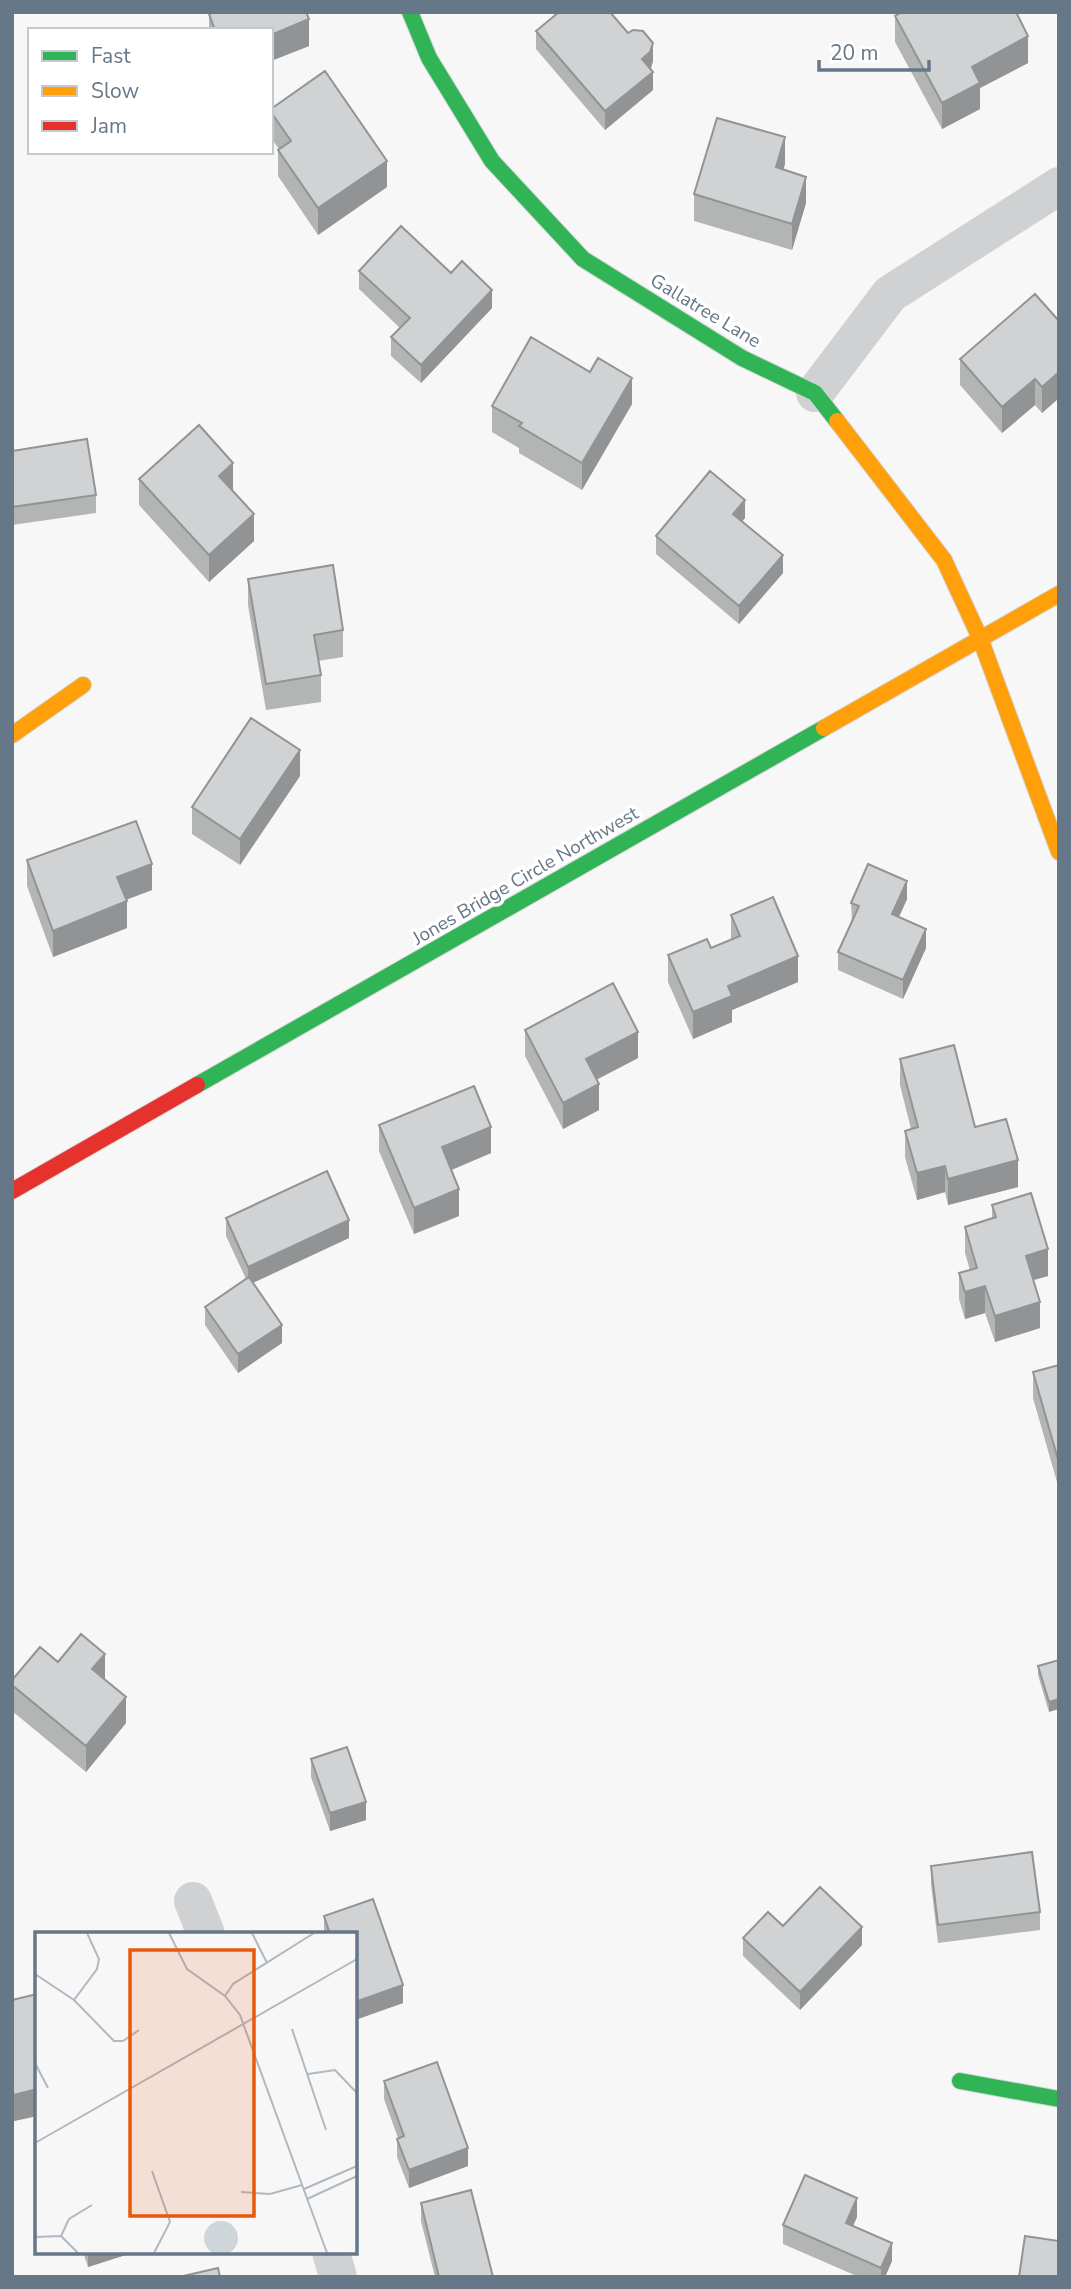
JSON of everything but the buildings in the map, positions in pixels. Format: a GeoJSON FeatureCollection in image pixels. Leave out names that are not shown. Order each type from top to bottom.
{"type":"FeatureCollection","features":[{"type":"Feature","properties":{"kind":"street","name":"Gallatree Lane"},"geometry":{"type":"LineString","coordinates":[[410,12],[429,58],[492,161],[583,259],[742,358],[815,393],[944,560],[980,638],[1059,852]]}},
{"type":"Feature","properties":{"kind":"street"},"geometry":{"type":"LineString","coordinates":[[815,393],[890,294],[1059,186]]}},
{"type":"Feature","properties":{"kind":"street","name":"Jones Bridge Circle Northwest"},"geometry":{"type":"LineString","coordinates":[[12,1191],[1059,594]]}},
{"type":"Feature","properties":{"kind":"street"},"geometry":{"type":"LineString","coordinates":[[12,735],[83,685]]}},
{"type":"Feature","properties":{"kind":"street"},"geometry":{"type":"LineString","coordinates":[[960,2081],[1059,2099]]}},
{"type":"Feature","properties":{"kind":"street"},"geometry":{"type":"LineString","coordinates":[[332,2254],[338,2277]]}},
{"type":"Feature","properties":{"kind":"traffic: fast"},"geometry":{"type":"LineString","coordinates":[[410,12],[429,58],[492,161],[583,259],[742,358],[815,393],[837,421]]}},
{"type":"Feature","properties":{"kind":"traffic: fast"},"geometry":{"type":"LineString","coordinates":[[197,1085],[824,728]]}},
{"type":"Feature","properties":{"kind":"traffic: fast"},"geometry":{"type":"LineString","coordinates":[[960,2081],[1059,2099]]}},
{"type":"Feature","properties":{"kind":"traffic: slow"},"geometry":{"type":"LineString","coordinates":[[837,421],[944,560],[980,638],[1059,852]]}},
{"type":"Feature","properties":{"kind":"traffic: slow"},"geometry":{"type":"LineString","coordinates":[[824,728],[1059,594]]}},
{"type":"Feature","properties":{"kind":"traffic: slow"},"geometry":{"type":"LineString","coordinates":[[12,735],[83,685]]}},
{"type":"Feature","properties":{"kind":"traffic: jam"},"geometry":{"type":"LineString","coordinates":[[12,1191],[197,1085]]}}]}
